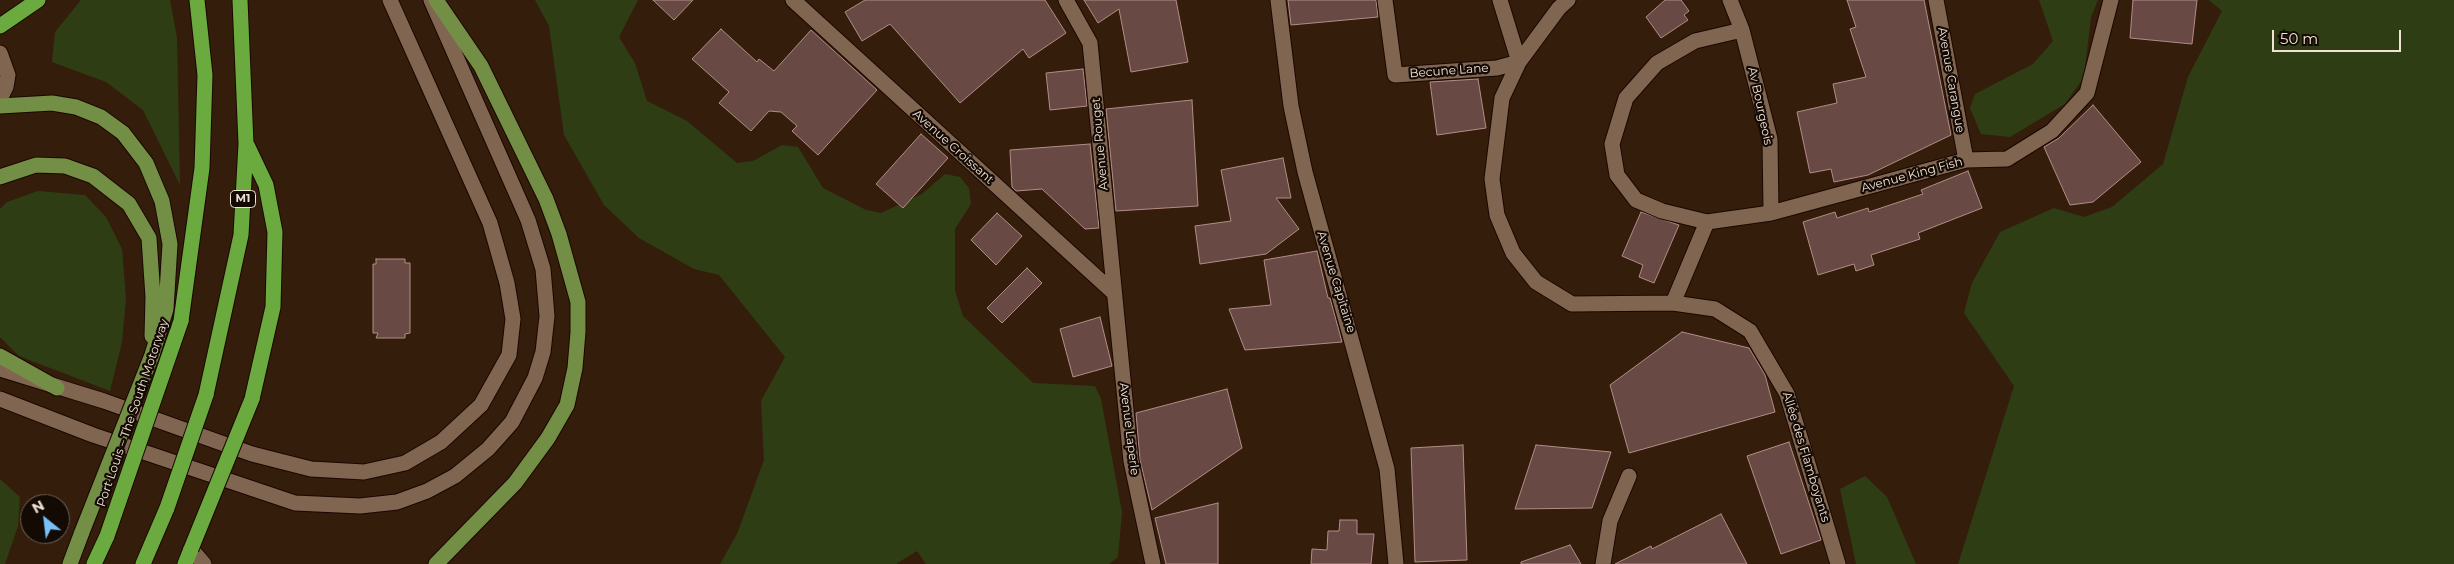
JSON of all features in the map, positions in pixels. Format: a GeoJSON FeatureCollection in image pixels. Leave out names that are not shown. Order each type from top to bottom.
{"type":"FeatureCollection","features":[{"type":"Feature","properties":{"kind":"highway"},"geometry":{"type":"LineString","coordinates":[[0,26],[38,0]]}},
{"type":"Feature","properties":{"kind":"highway","name":"Port Louis – The South Motorway"},"geometry":{"type":"LineString","coordinates":[[94,564],[107,536],[181,321],[202,168],[204,75],[197,0]]}},
{"type":"Feature","properties":{"kind":"highway","name":"M1"},"geometry":{"type":"LineString","coordinates":[[143,564],[167,508],[206,395],[241,235],[246,144],[240,0]]}},
{"type":"Feature","properties":{"kind":"highway"},"geometry":{"type":"LineString","coordinates":[[184,564],[252,399],[273,307],[275,232],[266,185],[246,144]]}},
{"type":"Feature","properties":{"kind":"main road"},"geometry":{"type":"LineString","coordinates":[[436,0],[482,66],[546,198],[559,234],[578,302],[575,368],[567,405],[548,438],[515,483],[436,564]]}},
{"type":"Feature","properties":{"kind":"main road"},"geometry":{"type":"LineString","coordinates":[[0,106],[52,103],[76,107],[101,117],[123,133],[146,163],[162,201],[170,244],[166,309],[152,355],[70,564]]}},
{"type":"Feature","properties":{"kind":"main road"},"geometry":{"type":"LineString","coordinates":[[0,177],[36,165],[65,166],[93,176],[129,204],[149,238],[153,297],[152,355]]}},
{"type":"Feature","properties":{"kind":"main road"},"geometry":{"type":"LineString","coordinates":[[0,356],[57,388]]}},
{"type":"Feature","properties":{"kind":"street"},"geometry":{"type":"LineString","coordinates":[[0,369],[104,401],[252,454],[311,469],[364,472],[405,463],[441,442],[481,405],[509,355],[513,319],[507,283],[490,223],[390,0]]}},
{"type":"Feature","properties":{"kind":"street"},"geometry":{"type":"LineString","coordinates":[[0,399],[93,435],[295,503],[360,506],[398,502],[427,491],[455,476],[488,449],[512,422],[535,378],[544,352],[547,316],[543,270],[528,220],[431,0]]}},
{"type":"Feature","properties":{"kind":"street","name":"Avenue Croissant"},"geometry":{"type":"LineString","coordinates":[[793,0],[1114,293]]}},
{"type":"Feature","properties":{"kind":"street","name":"Avenue Rouget"},"geometry":{"type":"LineString","coordinates":[[1066,0],[1090,44],[1114,293]]}},
{"type":"Feature","properties":{"kind":"street","name":"Avenue Capitaine"},"geometry":{"type":"LineString","coordinates":[[1278,0],[1291,106],[1305,172],[1387,469],[1396,564]]}},
{"type":"Feature","properties":{"kind":"street","name":"Becune Lane"},"geometry":{"type":"LineString","coordinates":[[1385,0],[1395,76],[1497,68],[1519,62]]}},
{"type":"Feature","properties":{"kind":"street"},"geometry":{"type":"LineString","coordinates":[[1500,0],[1519,62]]}},
{"type":"Feature","properties":{"kind":"street","name":"Av Bourgeois"},"geometry":{"type":"LineString","coordinates":[[1730,0],[1742,30],[1770,139],[1771,213]]}},
{"type":"Feature","properties":{"kind":"street","name":"Avenue Carangue"},"geometry":{"type":"LineString","coordinates":[[1936,0],[1966,160]]}},
{"type":"Feature","properties":{"kind":"street","name":"Avenue King Fish"},"geometry":{"type":"LineString","coordinates":[[1707,222],[1771,213],[1966,160],[2007,159],[2052,131],[2088,93],[2111,0]]}},
{"type":"Feature","properties":{"kind":"street","name":"Allée des Flamboyants"},"geometry":{"type":"LineString","coordinates":[[1560,3],[1519,62],[1502,98],[1492,179],[1497,215],[1513,253],[1536,282],[1572,304],[1673,304],[1715,309],[1750,331],[1788,394],[1834,562]]}},
{"type":"Feature","properties":{"kind":"street"},"geometry":{"type":"LineString","coordinates":[[1673,304],[1707,222],[1662,211],[1636,200],[1617,175],[1612,144],[1626,98],[1657,63],[1695,41],[1742,30]]}},
{"type":"Feature","properties":{"kind":"street"},"geometry":{"type":"LineString","coordinates":[[0,53],[8,75],[6,87],[0,99]]}},
{"type":"Feature","properties":{"kind":"street","name":"Avenue Laperle"},"geometry":{"type":"LineString","coordinates":[[1114,293],[1131,461],[1152,564]]}},
{"type":"Feature","properties":{"kind":"street"},"geometry":{"type":"LineString","coordinates":[[1603,564],[1610,521],[1629,476]]}},
{"type":"Feature","properties":{"kind":"street"},"geometry":{"type":"LineString","coordinates":[[191,549],[204,564]]}},
{"type":"Feature","properties":{"kind":"green space"},"geometry":{"type":"Polygon","coordinates":[[[81,0],[170,0],[177,38],[180,185],[143,110],[106,82],[52,62],[55,32],[81,0]]]}},
{"type":"Feature","properties":{"kind":"green space"},"geometry":{"type":"Polygon","coordinates":[[[535,0],[638,0],[619,37],[635,63],[647,101],[687,121],[737,163],[753,161],[782,145],[798,147],[823,188],[866,210],[881,213],[922,194],[945,174],[960,177],[969,188],[971,204],[955,229],[955,291],[963,316],[1033,383],[1095,386],[1101,399],[1122,512],[1118,557],[1109,564],[926,564],[917,551],[896,564],[720,564],[737,534],[764,460],[761,401],[785,357],[719,275],[694,269],[639,238],[604,205],[564,135],[549,26],[535,0]]]}},
{"type":"Feature","properties":{"kind":"green space"},"geometry":{"type":"Polygon","coordinates":[[[2039,0],[2098,0],[2091,17],[2084,77],[2065,104],[2010,137],[1981,134],[1970,108],[1975,94],[2033,64],[2053,41],[2039,0]]]}},
{"type":"Feature","properties":{"kind":"green space"},"geometry":{"type":"Polygon","coordinates":[[[2209,0],[2454,0],[2454,564],[1958,564],[2014,386],[1964,313],[1972,283],[2000,232],[2054,208],[2084,217],[2112,207],[2163,164],[2188,77],[2222,11],[2209,0]]]}},
{"type":"Feature","properties":{"kind":"green space"},"geometry":{"type":"Polygon","coordinates":[[[38,191],[85,195],[106,217],[122,249],[126,298],[122,342],[110,391],[19,356],[0,337],[0,209],[7,202],[38,191]]]}},
{"type":"Feature","properties":{"kind":"green space"},"geometry":{"type":"Polygon","coordinates":[[[1865,476],[1887,497],[1916,564],[1856,564],[1840,489],[1865,476]]]}},
{"type":"Feature","properties":{"kind":"green space"},"geometry":{"type":"Polygon","coordinates":[[[0,479],[20,497],[18,526],[5,564],[0,564],[0,479]]]}},
{"type":"Feature","properties":{"kind":"building"},"geometry":{"type":"Polygon","coordinates":[[[653,0],[693,0],[674,20],[653,0]]]}},
{"type":"Feature","properties":{"kind":"building"},"geometry":{"type":"Polygon","coordinates":[[[865,0],[1045,0],[1066,33],[1029,58],[1023,49],[960,103],[890,24],[862,41],[845,12],[865,0]]]}},
{"type":"Feature","properties":{"kind":"building"},"geometry":{"type":"Polygon","coordinates":[[[1084,0],[1176,0],[1188,62],[1131,72],[1119,9],[1098,23],[1084,0]]]}},
{"type":"Feature","properties":{"kind":"building"},"geometry":{"type":"Polygon","coordinates":[[[1288,0],[1376,0],[1378,17],[1291,25],[1288,0]]]}},
{"type":"Feature","properties":{"kind":"building"},"geometry":{"type":"Polygon","coordinates":[[[1665,0],[1681,0],[1689,11],[1684,15],[1688,20],[1661,38],[1646,17],[1665,0]]]}},
{"type":"Feature","properties":{"kind":"building"},"geometry":{"type":"Polygon","coordinates":[[[1847,0],[1924,0],[1951,135],[1868,175],[1834,182],[1831,169],[1810,173],[1797,112],[1837,103],[1833,84],[1866,77],[1850,29],[1856,27],[1847,0]]]}},
{"type":"Feature","properties":{"kind":"building"},"geometry":{"type":"Polygon","coordinates":[[[2133,0],[2197,0],[2192,44],[2130,38],[2133,0]]]}},
{"type":"Feature","properties":{"kind":"building"},"geometry":{"type":"Polygon","coordinates":[[[721,29],[757,62],[759,59],[774,71],[811,30],[877,90],[818,155],[792,131],[797,126],[781,112],[769,111],[751,131],[719,103],[729,92],[692,59],[721,29]]]}},
{"type":"Feature","properties":{"kind":"building"},"geometry":{"type":"Polygon","coordinates":[[[1083,69],[1087,106],[1050,110],[1046,73],[1083,69]]]}},
{"type":"Feature","properties":{"kind":"building"},"geometry":{"type":"Polygon","coordinates":[[[1478,79],[1486,128],[1437,135],[1430,82],[1478,79]]]}},
{"type":"Feature","properties":{"kind":"building"},"geometry":{"type":"Polygon","coordinates":[[[1192,100],[1198,206],[1116,211],[1106,109],[1192,100]]]}},
{"type":"Feature","properties":{"kind":"building"},"geometry":{"type":"Polygon","coordinates":[[[2093,105],[2141,162],[2093,202],[2070,205],[2044,147],[2059,138],[2093,105]]]}},
{"type":"Feature","properties":{"kind":"building"},"geometry":{"type":"Polygon","coordinates":[[[921,134],[948,158],[903,208],[876,184],[921,134]]]}},
{"type":"Feature","properties":{"kind":"building"},"geometry":{"type":"Polygon","coordinates":[[[1090,144],[1099,228],[1085,229],[1042,189],[1016,191],[1012,187],[1010,150],[1090,144]]]}},
{"type":"Feature","properties":{"kind":"building"},"geometry":{"type":"Polygon","coordinates":[[[1283,158],[1291,198],[1276,198],[1299,229],[1266,254],[1200,264],[1195,226],[1231,221],[1221,170],[1283,158]]]}},
{"type":"Feature","properties":{"kind":"building"},"geometry":{"type":"Polygon","coordinates":[[[1968,171],[1982,208],[1918,233],[1920,239],[1871,255],[1874,265],[1856,271],[1854,264],[1818,275],[1803,222],[1835,212],[1837,218],[1868,208],[1869,212],[1923,194],[1921,190],[1968,171]]]}},
{"type":"Feature","properties":{"kind":"building"},"geometry":{"type":"Polygon","coordinates":[[[1641,212],[1679,225],[1654,283],[1639,277],[1643,265],[1622,256],[1641,212]]]}},
{"type":"Feature","properties":{"kind":"building"},"geometry":{"type":"Polygon","coordinates":[[[997,213],[1022,236],[996,265],[971,240],[997,213]]]}},
{"type":"Feature","properties":{"kind":"building"},"geometry":{"type":"Polygon","coordinates":[[[1317,251],[1328,298],[1330,298],[1342,342],[1245,350],[1229,309],[1271,305],[1264,260],[1317,251]]]}},
{"type":"Feature","properties":{"kind":"building"},"geometry":{"type":"Polygon","coordinates":[[[376,259],[405,259],[405,263],[410,263],[410,333],[405,334],[405,338],[376,338],[378,333],[373,333],[373,264],[376,264],[376,259]]]}},
{"type":"Feature","properties":{"kind":"building"},"geometry":{"type":"Polygon","coordinates":[[[1027,268],[1042,283],[1002,323],[987,308],[1027,268]]]}},
{"type":"Feature","properties":{"kind":"building"},"geometry":{"type":"Polygon","coordinates":[[[1100,317],[1112,366],[1073,377],[1060,329],[1100,317]]]}},
{"type":"Feature","properties":{"kind":"building"},"geometry":{"type":"Polygon","coordinates":[[[1682,332],[1749,348],[1765,375],[1775,412],[1629,453],[1610,385],[1682,332]]]}},
{"type":"Feature","properties":{"kind":"building"},"geometry":{"type":"Polygon","coordinates":[[[1227,389],[1242,448],[1152,510],[1140,460],[1136,413],[1227,389]]]}},
{"type":"Feature","properties":{"kind":"building"},"geometry":{"type":"Polygon","coordinates":[[[1789,442],[1821,540],[1781,554],[1747,456],[1789,442]]]}},
{"type":"Feature","properties":{"kind":"building"},"geometry":{"type":"Polygon","coordinates":[[[1463,445],[1467,560],[1415,562],[1411,448],[1463,445]]]}},
{"type":"Feature","properties":{"kind":"building"},"geometry":{"type":"Polygon","coordinates":[[[1536,445],[1611,452],[1592,508],[1515,509],[1536,445]]]}},
{"type":"Feature","properties":{"kind":"building"},"geometry":{"type":"Polygon","coordinates":[[[1218,503],[1218,564],[1166,564],[1155,518],[1218,503]]]}},
{"type":"Feature","properties":{"kind":"building"},"geometry":{"type":"Polygon","coordinates":[[[1721,514],[1747,564],[1615,564],[1651,546],[1652,549],[1721,514]]]}},
{"type":"Feature","properties":{"kind":"building"},"geometry":{"type":"Polygon","coordinates":[[[1340,520],[1357,520],[1357,534],[1374,534],[1371,564],[1311,564],[1312,549],[1327,550],[1328,531],[1339,531],[1340,520]]]}},
{"type":"Feature","properties":{"kind":"building"},"geometry":{"type":"Polygon","coordinates":[[[1570,545],[1581,564],[1521,564],[1521,562],[1570,545]]]}}]}
